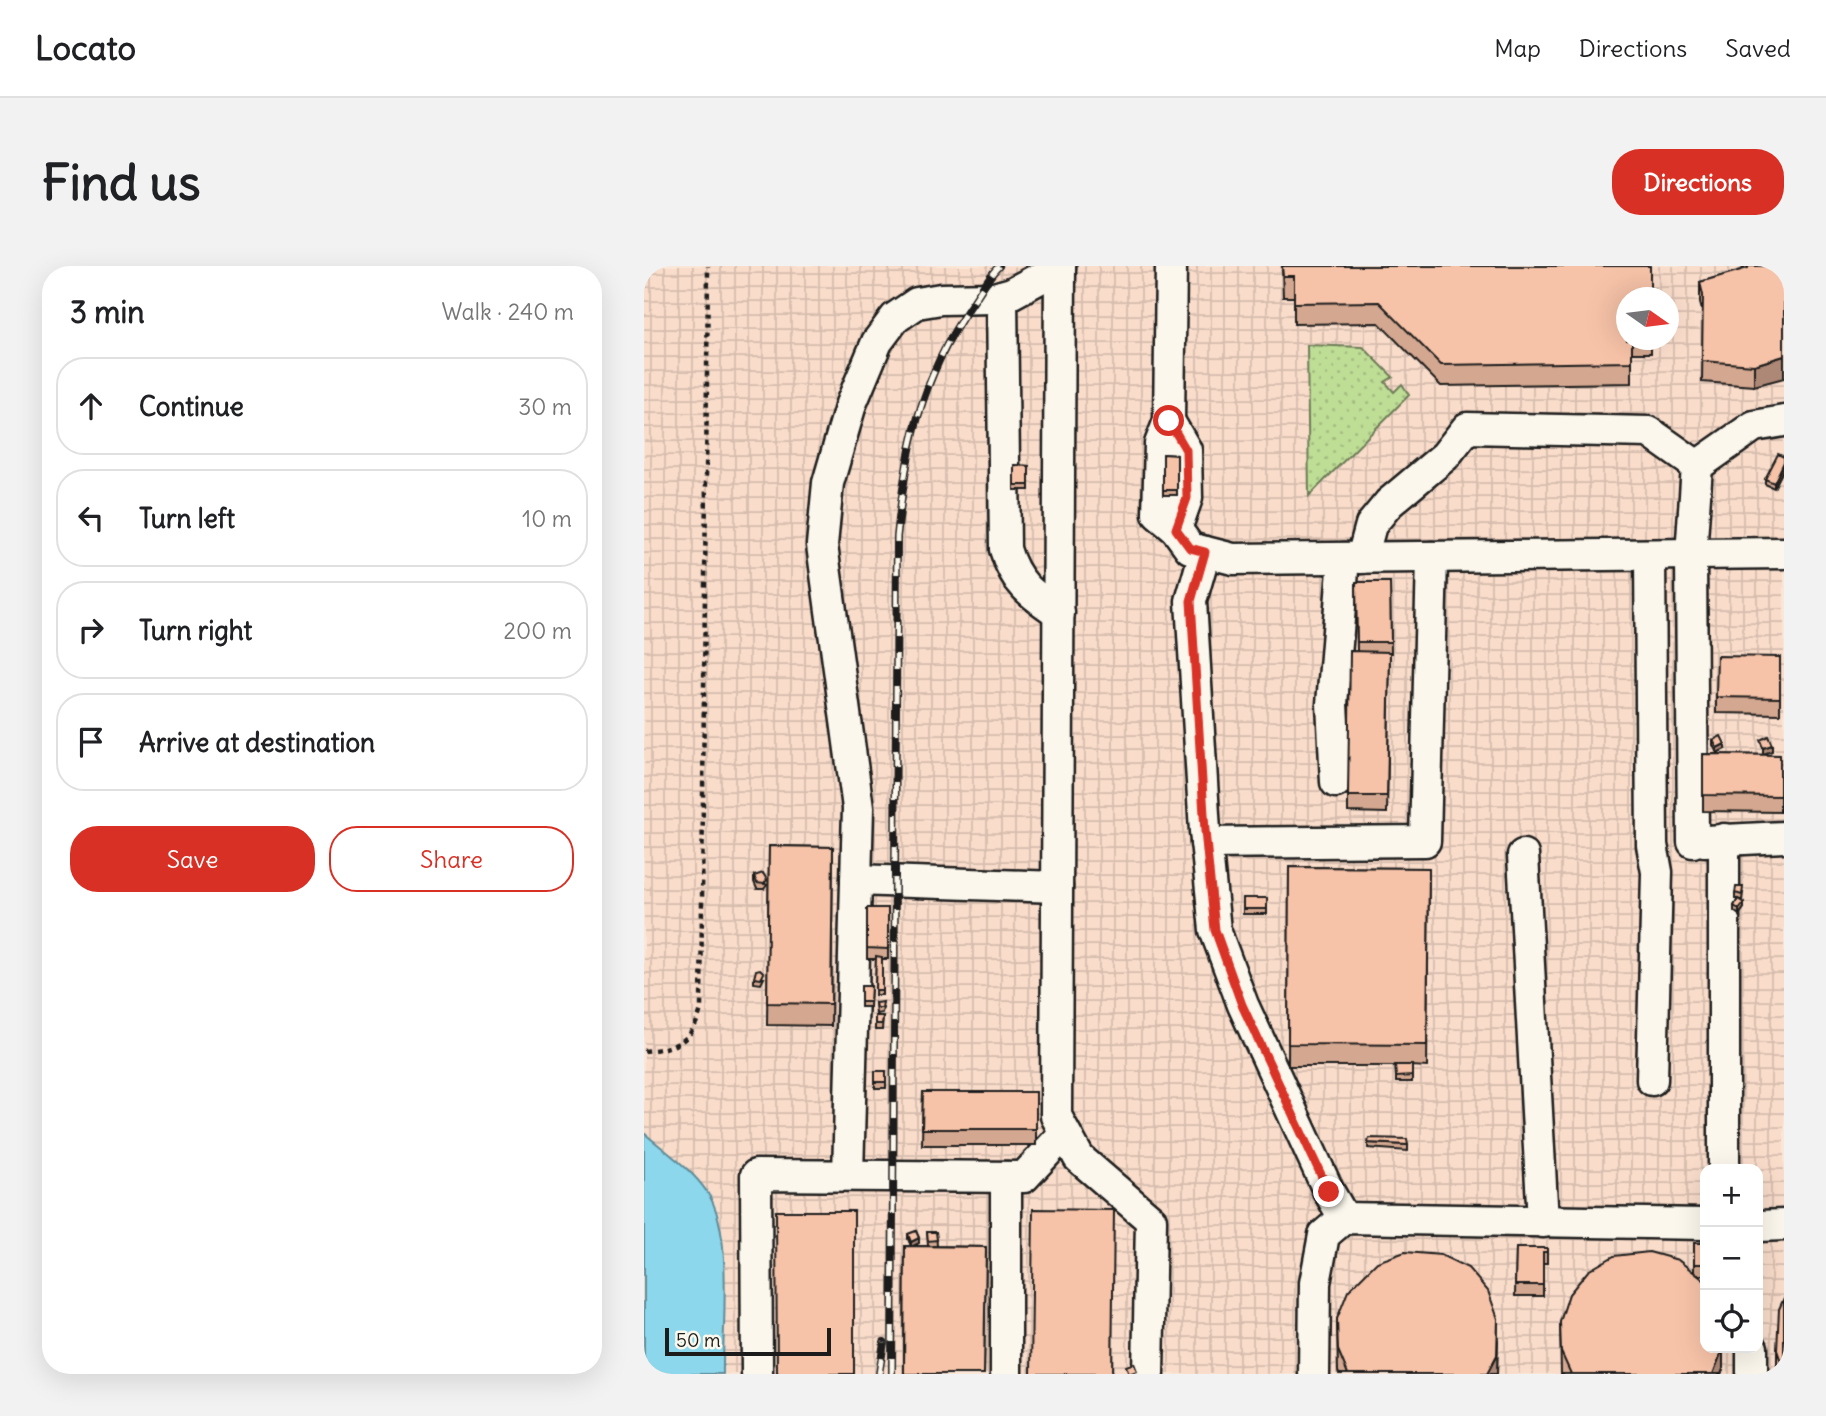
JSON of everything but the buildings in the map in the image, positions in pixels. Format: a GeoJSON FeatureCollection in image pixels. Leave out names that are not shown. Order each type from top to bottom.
{"type":"FeatureCollection","features":[{"type":"Feature","properties":{"kind":"lane"},"geometry":{"type":"LineString","coordinates":[[1171,266],[1169,421],[1186,450],[1187,498],[1176,529],[1190,548],[1233,559],[1784,553]]}},
{"type":"Feature","properties":{"kind":"lane"},"geometry":{"type":"LineString","coordinates":[[848,1175],[858,808],[822,545],[828,483],[851,404],[877,342],[895,318],[917,303],[1003,296],[1036,282],[1060,267]]}},
{"type":"Feature","properties":{"kind":"lane"},"geometry":{"type":"LineString","coordinates":[[1060,267],[1056,1116],[1079,1158],[1151,1220],[1148,1374]]}},
{"type":"Feature","properties":{"kind":"lane"},"geometry":{"type":"LineString","coordinates":[[1003,296],[1005,549],[1009,564],[1024,589],[1059,613]]}},
{"type":"Feature","properties":{"kind":"lane"},"geometry":{"type":"LineString","coordinates":[[1697,466],[1754,426],[1784,421]]}},
{"type":"Feature","properties":{"kind":"lane"},"geometry":{"type":"LineString","coordinates":[[1336,782],[1332,704],[1353,558],[1371,526],[1389,503],[1445,456],[1466,428],[1649,432],[1697,466]]}},
{"type":"Feature","properties":{"kind":"lane"},"geometry":{"type":"LineString","coordinates":[[1693,842],[1691,555],[1697,466]]}},
{"type":"Feature","properties":{"kind":"lane"},"geometry":{"type":"LineString","coordinates":[[1205,552],[1191,601],[1206,843],[1215,930],[1242,1005],[1329,1192],[1344,1218]]}},
{"type":"Feature","properties":{"kind":"lane"},"geometry":{"type":"LineString","coordinates":[[1650,555],[1653,845],[1657,872],[1652,1080]]}},
{"type":"Feature","properties":{"kind":"lane"},"geometry":{"type":"LineString","coordinates":[[1206,843],[1425,841],[1432,557]]}},
{"type":"Feature","properties":{"kind":"lane"},"geometry":{"type":"LineString","coordinates":[[1653,845],[1784,837]]}},
{"type":"Feature","properties":{"kind":"lane"},"geometry":{"type":"LineString","coordinates":[[1724,839],[1724,1164]]}},
{"type":"Feature","properties":{"kind":"lane"},"geometry":{"type":"LineString","coordinates":[[1522,855],[1543,1222]]}},
{"type":"Feature","properties":{"kind":"lane"},"geometry":{"type":"LineString","coordinates":[[856,880],[1057,887]]}},
{"type":"Feature","properties":{"kind":"lane"},"geometry":{"type":"LineString","coordinates":[[757,1374],[756,1175],[1024,1177],[1064,1134]]}},
{"type":"Feature","properties":{"kind":"lane"},"geometry":{"type":"LineString","coordinates":[[1006,1177],[1006,1374]]}},
{"type":"Feature","properties":{"kind":"lane"},"geometry":{"type":"LineString","coordinates":[[1314,1374],[1315,1283],[1319,1259],[1324,1235],[1344,1218],[1700,1224]]}},
{"type":"Feature","properties":{"kind":"lane"},"geometry":{"type":"LineString","coordinates":[[1763,1226],[1784,1225]]}},
{"type":"Feature","properties":{"kind":"lane"},"geometry":{"type":"LineString","coordinates":[[1752,1353],[1752,1374]]}},
{"type":"Feature","properties":{"kind":"path"},"geometry":{"type":"LineString","coordinates":[[644,1051],[684,1042],[696,1027],[701,1009],[708,266]]}},
{"type":"Feature","properties":{"kind":"shaded area"},"geometry":{"type":"Polygon","coordinates":[[[644,266],[1784,266],[1784,1374],[723,1374],[724,1261],[718,1220],[708,1193],[682,1165],[644,1133],[644,266]]]}},
{"type":"Feature","properties":{"kind":"green space"},"geometry":{"type":"Polygon","coordinates":[[[1307,345],[1363,347],[1393,377],[1385,382],[1394,392],[1402,384],[1409,395],[1309,496],[1307,345]]]}},
{"type":"Feature","properties":{"kind":"water"},"geometry":{"type":"Polygon","coordinates":[[[644,1133],[694,1176],[707,1192],[715,1209],[724,1254],[723,1374],[644,1374],[644,1133]]]}},
{"type":"Feature","properties":{"kind":"railway"},"geometry":{"type":"LineString","coordinates":[[892,1374],[897,537],[911,445],[928,388],[954,333],[999,266]]}},
{"type":"Feature","properties":{"kind":"railway"},"geometry":{"type":"LineString","coordinates":[[879,1374],[884,1342]]}},
{"type":"Feature","properties":{"kind":"route"},"geometry":{"type":"LineString","coordinates":[[1169,421],[1186,450],[1187,498],[1176,529],[1190,548],[1205,552],[1191,601],[1205,831],[1215,930],[1242,1005],[1329,1192]]}}]}
